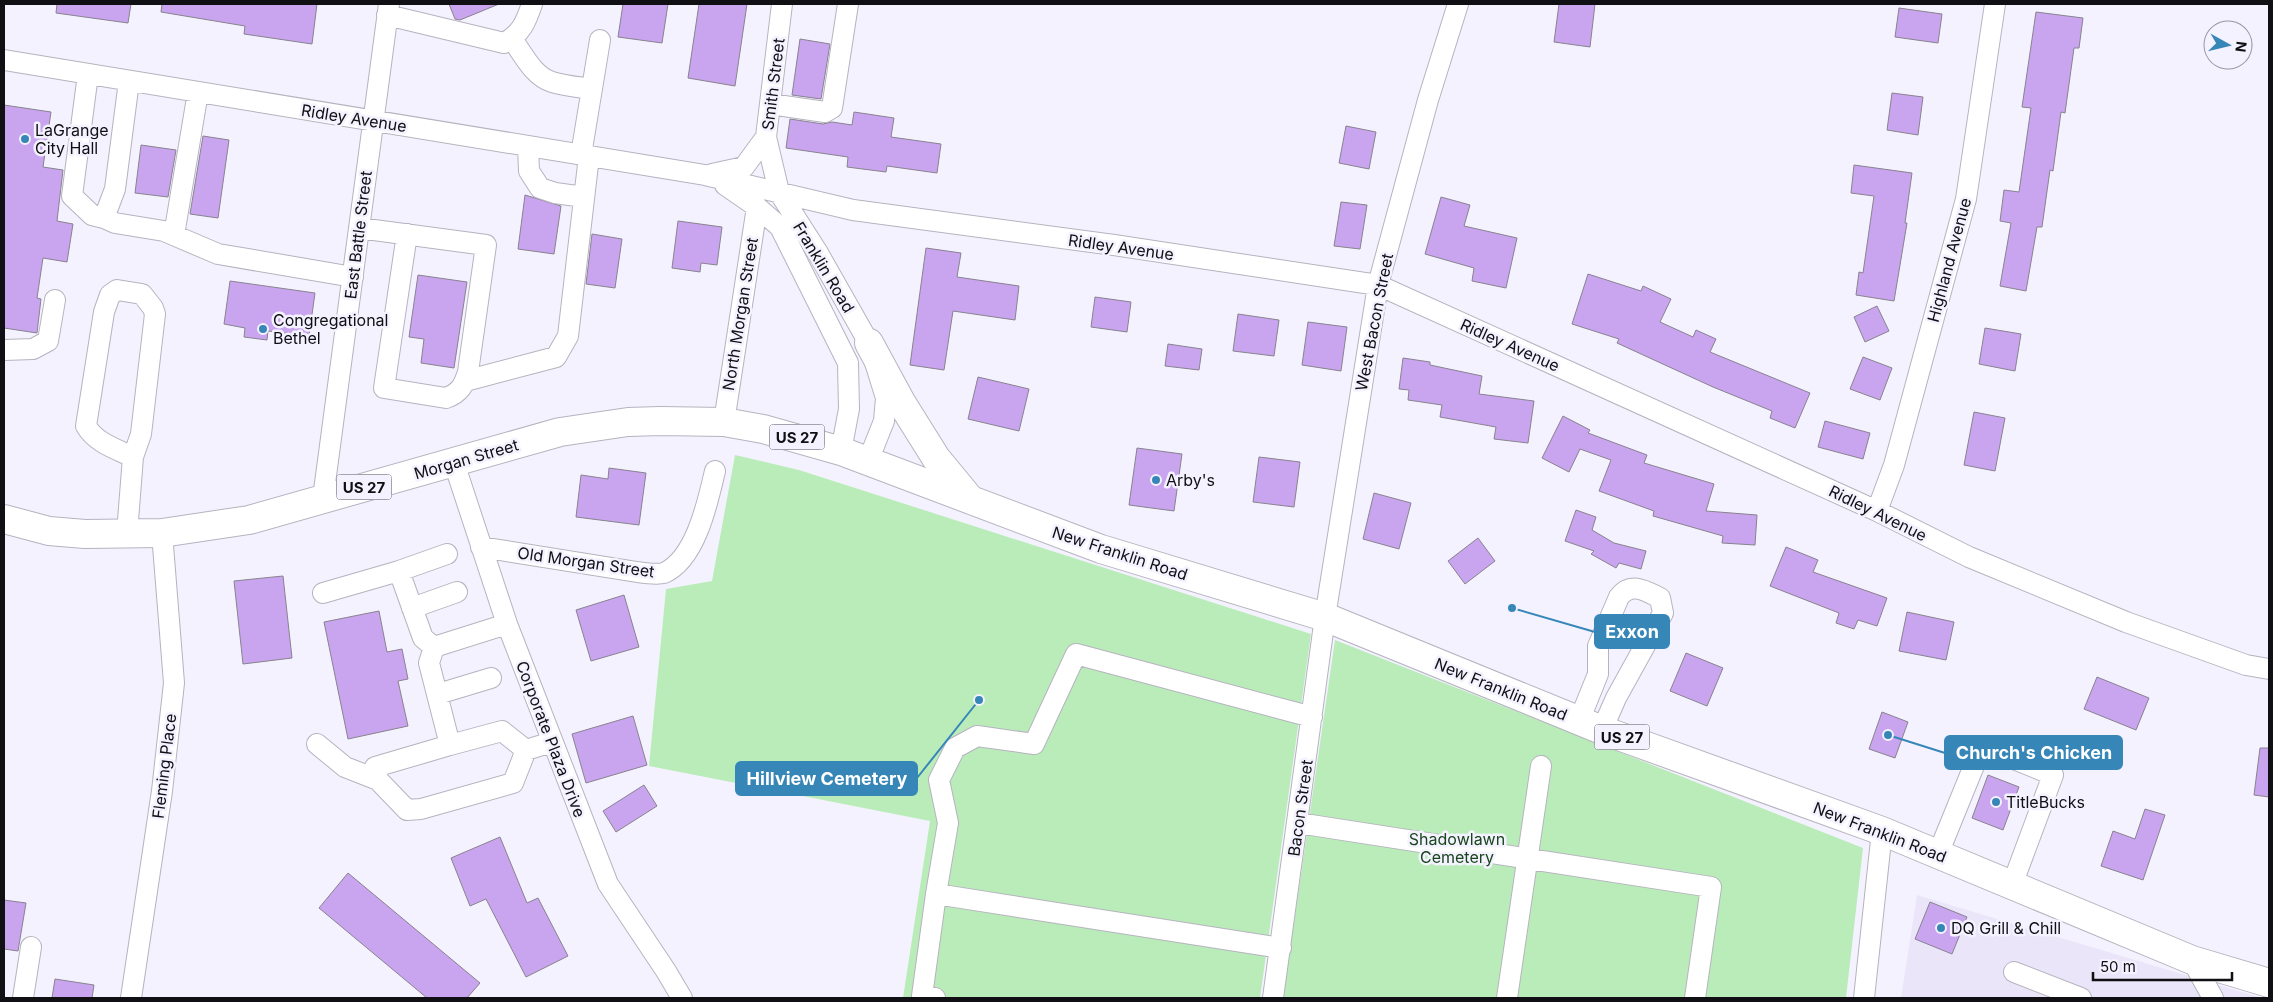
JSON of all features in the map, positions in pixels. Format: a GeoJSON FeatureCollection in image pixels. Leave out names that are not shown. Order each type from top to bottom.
{"type":"FeatureCollection","features":[{"type":"Feature","properties":{"kind":"highway"},"geometry":{"type":"LineString","coordinates":[[869,343],[901,402],[936,458],[972,501]]}},
{"type":"Feature","properties":{"kind":"highway","name":"Morgan Street"},"geometry":{"type":"LineString","coordinates":[[4,519],[50,530],[85,534],[162,533],[249,520],[560,432],[594,426],[660,420],[724,422]]}},
{"type":"Feature","properties":{"kind":"highway","name":"New Franklin Road"},"geometry":{"type":"LineString","coordinates":[[724,422],[772,432],[841,451],[1101,549],[1325,617],[1590,725],[1882,831],[2192,960],[2269,983]]}},
{"type":"Feature","properties":{"kind":"street"},"geometry":{"type":"LineString","coordinates":[[388,9],[495,42],[504,43],[512,39],[524,27],[532,4]]}},
{"type":"Feature","properties":{"kind":"street","name":"Smith Street"},"geometry":{"type":"LineString","coordinates":[[779,192],[766,137],[782,4]]}},
{"type":"Feature","properties":{"kind":"street"},"geometry":{"type":"LineString","coordinates":[[770,104],[825,112],[832,108],[848,4]]}},
{"type":"Feature","properties":{"kind":"street","name":"West Bacon Street"},"geometry":{"type":"LineString","coordinates":[[1325,617],[1378,285],[1428,100],[1458,4]]}},
{"type":"Feature","properties":{"kind":"street","name":"Highland Avenue"},"geometry":{"type":"LineString","coordinates":[[1877,511],[1894,465],[1966,199],[1995,4]]}},
{"type":"Feature","properties":{"kind":"street","name":"East Battle Street"},"geometry":{"type":"LineString","coordinates":[[323,498],[388,9]]}},
{"type":"Feature","properties":{"kind":"street"},"geometry":{"type":"LineString","coordinates":[[512,39],[534,71],[543,78],[552,82],[592,89]]}},
{"type":"Feature","properties":{"kind":"street"},"geometry":{"type":"LineString","coordinates":[[465,381],[556,357],[568,336],[584,196],[585,155],[592,89],[600,40]]}},
{"type":"Feature","properties":{"kind":"street","name":"Ridley Avenue"},"geometry":{"type":"LineString","coordinates":[[4,60],[705,175],[853,210],[1114,245],[1378,285],[1877,511],[1969,557],[2126,622],[2246,665],[2269,669]]}},
{"type":"Feature","properties":{"kind":"street"},"geometry":{"type":"LineString","coordinates":[[88,74],[72,196],[92,215],[115,223],[164,231],[218,254],[353,277]]}},
{"type":"Feature","properties":{"kind":"street"},"geometry":{"type":"LineString","coordinates":[[104,218],[115,189],[129,81]]}},
{"type":"Feature","properties":{"kind":"street"},"geometry":{"type":"LineString","coordinates":[[174,235],[198,92]]}},
{"type":"Feature","properties":{"kind":"street","name":"Ridley Avenue"},"geometry":{"type":"LineString","coordinates":[[705,175],[744,167],[766,137]]}},
{"type":"Feature","properties":{"kind":"street"},"geometry":{"type":"LineString","coordinates":[[528,146],[529,171],[540,188],[554,193],[584,196]]}},
{"type":"Feature","properties":{"kind":"street","name":"Ridley Avenue"},"geometry":{"type":"LineString","coordinates":[[705,175],[736,192],[757,207]]}},
{"type":"Feature","properties":{"kind":"street","name":"Franklin Road"},"geometry":{"type":"LineString","coordinates":[[779,192],[818,253],[869,343],[886,398],[884,421],[868,461]]}},
{"type":"Feature","properties":{"kind":"street","name":"Franklin Road"},"geometry":{"type":"LineString","coordinates":[[757,207],[780,227],[848,363],[849,409],[841,451]]}},
{"type":"Feature","properties":{"kind":"street","name":"North Morgan Street"},"geometry":{"type":"LineString","coordinates":[[724,422],[757,207]]}},
{"type":"Feature","properties":{"kind":"street"},"geometry":{"type":"LineString","coordinates":[[359,228],[406,234],[486,245],[465,381],[455,395],[446,398],[384,388],[406,234]]}},
{"type":"Feature","properties":{"kind":"street"},"geometry":{"type":"LineString","coordinates":[[127,533],[134,457],[141,434],[155,314],[142,294],[117,290],[110,294],[104,312],[86,426],[91,434],[103,443],[134,457]]}},
{"type":"Feature","properties":{"kind":"street"},"geometry":{"type":"LineString","coordinates":[[4,350],[34,349],[48,341],[55,300]]}},
{"type":"Feature","properties":{"kind":"street","name":"Corporate Plaza Drive"},"geometry":{"type":"LineString","coordinates":[[454,463],[507,624],[608,884],[682,998]]}},
{"type":"Feature","properties":{"kind":"street","name":"Old Morgan Street"},"geometry":{"type":"LineString","coordinates":[[481,547],[637,572],[663,573],[680,560],[691,545],[703,518],[715,471]]}},
{"type":"Feature","properties":{"kind":"street","name":"Fleming Place"},"geometry":{"type":"LineString","coordinates":[[131,998],[162,791],[174,683],[162,533]]}},
{"type":"Feature","properties":{"kind":"street"},"geometry":{"type":"LineString","coordinates":[[323,593],[399,571],[447,554]]}},
{"type":"Feature","properties":{"kind":"street"},"geometry":{"type":"LineString","coordinates":[[399,571],[423,638],[434,646]]}},
{"type":"Feature","properties":{"kind":"street"},"geometry":{"type":"LineString","coordinates":[[1630,588],[1647,591],[1660,598],[1663,605],[1663,613],[1616,698],[1590,725],[1598,674],[1598,646],[1619,597],[1624,590],[1630,588]]}},
{"type":"Feature","properties":{"kind":"street"},"geometry":{"type":"LineString","coordinates":[[412,608],[457,592]]}},
{"type":"Feature","properties":{"kind":"street","name":"Bacon Street"},"geometry":{"type":"LineString","coordinates":[[1273,998],[1325,617]]}},
{"type":"Feature","properties":{"kind":"street"},"geometry":{"type":"LineString","coordinates":[[434,646],[507,624]]}},
{"type":"Feature","properties":{"kind":"street"},"geometry":{"type":"LineString","coordinates":[[434,646],[429,663],[450,745]]}},
{"type":"Feature","properties":{"kind":"street"},"geometry":{"type":"LineString","coordinates":[[934,998],[922,996],[948,823],[939,780],[955,748],[977,736],[1034,744],[1076,654],[1312,717]]}},
{"type":"Feature","properties":{"kind":"street"},"geometry":{"type":"LineString","coordinates":[[438,694],[491,678]]}},
{"type":"Feature","properties":{"kind":"street"},"geometry":{"type":"LineString","coordinates":[[378,780],[375,767],[502,732],[526,750]]}},
{"type":"Feature","properties":{"kind":"street"},"geometry":{"type":"LineString","coordinates":[[526,750],[552,742]]}},
{"type":"Feature","properties":{"kind":"street"},"geometry":{"type":"LineString","coordinates":[[316,744],[345,767],[378,780],[408,810],[421,809],[513,783],[526,750]]}},
{"type":"Feature","properties":{"kind":"street"},"geometry":{"type":"LineString","coordinates":[[1938,854],[1982,746],[2053,775],[2012,885]]}},
{"type":"Feature","properties":{"kind":"street"},"geometry":{"type":"LineString","coordinates":[[1507,998],[1542,766]]}},
{"type":"Feature","properties":{"kind":"street"},"geometry":{"type":"LineString","coordinates":[[1298,823],[1711,887],[1694,998]]}},
{"type":"Feature","properties":{"kind":"street"},"geometry":{"type":"LineString","coordinates":[[1864,998],[1882,831]]}},
{"type":"Feature","properties":{"kind":"street"},"geometry":{"type":"LineString","coordinates":[[936,894],[1281,948]]}},
{"type":"Feature","properties":{"kind":"street"},"geometry":{"type":"LineString","coordinates":[[23,998],[31,947]]}},
{"type":"Feature","properties":{"kind":"street"},"geometry":{"type":"LineString","coordinates":[[2192,960],[2213,998]]}},
{"type":"Feature","properties":{"kind":"street"},"geometry":{"type":"LineString","coordinates":[[2014,972],[2081,998]]}},
{"type":"Feature","properties":{"kind":"shaded area"},"geometry":{"type":"Polygon","coordinates":[[[1917,895],[2262,998],[1901,998],[1917,895]]]}},
{"type":"Feature","properties":{"kind":"green space"},"geometry":{"type":"Polygon","coordinates":[[[735,455],[799,470],[1311,634],[1260,998],[903,998],[930,821],[649,766],[666,589],[712,581],[735,455]]]}},
{"type":"Feature","properties":{"kind":"green space","name":"Shadowlawn Cemetery"},"geometry":{"type":"Polygon","coordinates":[[[1335,640],[1863,848],[1846,998],[1283,998],[1335,640]]]}},
{"type":"Feature","properties":{"kind":"building"},"geometry":{"type":"Polygon","coordinates":[[[57,4],[131,4],[128,23],[56,13],[57,4]]]}},
{"type":"Feature","properties":{"kind":"building"},"geometry":{"type":"Polygon","coordinates":[[[162,4],[317,4],[312,44],[244,34],[245,26],[161,12],[162,4]]]}},
{"type":"Feature","properties":{"kind":"building"},"geometry":{"type":"Polygon","coordinates":[[[449,4],[499,4],[460,20],[455,19],[449,4]]]}},
{"type":"Feature","properties":{"kind":"building"},"geometry":{"type":"Polygon","coordinates":[[[623,4],[668,4],[662,43],[618,37],[623,4]]]}},
{"type":"Feature","properties":{"kind":"building"},"geometry":{"type":"Polygon","coordinates":[[[699,4],[747,4],[735,86],[688,78],[699,4]]]}},
{"type":"Feature","properties":{"kind":"building"},"geometry":{"type":"Polygon","coordinates":[[[1559,4],[1595,4],[1590,47],[1554,42],[1559,4]]]}},
{"type":"Feature","properties":{"kind":"building"},"geometry":{"type":"Polygon","coordinates":[[[1899,8],[1942,14],[1938,43],[1895,37],[1899,8]]]}},
{"type":"Feature","properties":{"kind":"building"},"geometry":{"type":"Polygon","coordinates":[[[2036,12],[2083,18],[2079,48],[2074,48],[2065,113],[2061,112],[2053,171],[2050,170],[2042,227],[2037,227],[2026,291],[2000,286],[2011,223],[2000,221],[2004,190],[2019,192],[2031,108],[2022,107],[2036,12]]]}},
{"type":"Feature","properties":{"kind":"building"},"geometry":{"type":"Polygon","coordinates":[[[800,39],[830,44],[821,99],[792,95],[800,39]]]}},
{"type":"Feature","properties":{"kind":"building"},"geometry":{"type":"Polygon","coordinates":[[[1892,93],[1923,97],[1918,135],[1887,130],[1892,93]]]}},
{"type":"Feature","properties":{"kind":"building"},"geometry":{"type":"Polygon","coordinates":[[[4,105],[51,112],[43,167],[63,170],[57,221],[73,224],[67,262],[43,258],[37,298],[41,299],[37,333],[4,328],[4,105]]]}},
{"type":"Feature","properties":{"kind":"building"},"geometry":{"type":"Polygon","coordinates":[[[854,112],[894,118],[891,137],[941,144],[937,173],[887,166],[886,172],[847,167],[848,157],[786,148],[790,119],[823,124],[832,122],[852,125],[854,112]]]}},
{"type":"Feature","properties":{"kind":"building"},"geometry":{"type":"Polygon","coordinates":[[[1346,126],[1376,132],[1369,169],[1339,163],[1346,126]]]}},
{"type":"Feature","properties":{"kind":"building"},"geometry":{"type":"Polygon","coordinates":[[[203,136],[229,140],[218,218],[190,214],[203,136]]]}},
{"type":"Feature","properties":{"kind":"building"},"geometry":{"type":"Polygon","coordinates":[[[141,145],[176,150],[168,197],[135,193],[141,145]]]}},
{"type":"Feature","properties":{"kind":"building"},"geometry":{"type":"Polygon","coordinates":[[[1854,165],[1912,173],[1905,223],[1907,223],[1894,301],[1856,295],[1859,272],[1863,273],[1874,196],[1851,193],[1854,165]]]}},
{"type":"Feature","properties":{"kind":"building"},"geometry":{"type":"Polygon","coordinates":[[[525,195],[561,206],[554,254],[518,249],[525,195]]]}},
{"type":"Feature","properties":{"kind":"building"},"geometry":{"type":"Polygon","coordinates":[[[1441,197],[1470,205],[1464,226],[1517,238],[1506,288],[1472,281],[1474,268],[1425,254],[1441,197]]]}},
{"type":"Feature","properties":{"kind":"building"},"geometry":{"type":"Polygon","coordinates":[[[1341,202],[1367,205],[1360,249],[1334,246],[1341,202]]]}},
{"type":"Feature","properties":{"kind":"building"},"geometry":{"type":"Polygon","coordinates":[[[678,221],[722,227],[717,265],[701,263],[700,272],[672,268],[678,221]]]}},
{"type":"Feature","properties":{"kind":"building"},"geometry":{"type":"Polygon","coordinates":[[[592,234],[622,239],[615,288],[586,284],[592,234]]]}},
{"type":"Feature","properties":{"kind":"building"},"geometry":{"type":"Polygon","coordinates":[[[926,248],[961,253],[957,277],[1019,286],[1015,320],[953,311],[944,370],[910,365],[926,248]]]}},
{"type":"Feature","properties":{"kind":"building"},"geometry":{"type":"Polygon","coordinates":[[[1588,274],[1641,291],[1643,286],[1671,299],[1660,322],[1693,337],[1696,330],[1716,339],[1710,352],[1810,393],[1795,428],[1770,418],[1772,411],[1713,387],[1617,343],[1619,339],[1572,324],[1588,274]]]}},
{"type":"Feature","properties":{"kind":"building"},"geometry":{"type":"Polygon","coordinates":[[[418,275],[467,282],[454,368],[421,363],[424,339],[409,337],[418,275]]]}},
{"type":"Feature","properties":{"kind":"building"},"geometry":{"type":"Polygon","coordinates":[[[230,281],[315,293],[309,336],[268,331],[267,340],[244,337],[245,328],[224,324],[230,281]]]}},
{"type":"Feature","properties":{"kind":"building"},"geometry":{"type":"Polygon","coordinates":[[[1095,297],[1131,302],[1127,332],[1091,327],[1095,297]]]}},
{"type":"Feature","properties":{"kind":"building"},"geometry":{"type":"Polygon","coordinates":[[[1877,306],[1889,331],[1865,342],[1854,317],[1877,306]]]}},
{"type":"Feature","properties":{"kind":"building"},"geometry":{"type":"Polygon","coordinates":[[[1238,314],[1279,320],[1274,356],[1233,351],[1238,314]]]}},
{"type":"Feature","properties":{"kind":"building"},"geometry":{"type":"Polygon","coordinates":[[[1308,322],[1347,327],[1341,371],[1302,365],[1308,322]]]}},
{"type":"Feature","properties":{"kind":"building"},"geometry":{"type":"Polygon","coordinates":[[[1985,328],[2021,334],[2015,371],[1979,364],[1985,328]]]}},
{"type":"Feature","properties":{"kind":"building"},"geometry":{"type":"Polygon","coordinates":[[[1168,344],[1202,349],[1199,370],[1165,366],[1168,344]]]}},
{"type":"Feature","properties":{"kind":"building"},"geometry":{"type":"Polygon","coordinates":[[[1863,357],[1892,368],[1880,400],[1850,389],[1863,357]]]}},
{"type":"Feature","properties":{"kind":"building"},"geometry":{"type":"Polygon","coordinates":[[[1403,358],[1430,362],[1430,365],[1482,376],[1479,394],[1534,401],[1528,443],[1494,439],[1496,427],[1440,417],[1442,405],[1408,400],[1409,390],[1399,389],[1403,358]]]}},
{"type":"Feature","properties":{"kind":"building"},"geometry":{"type":"Polygon","coordinates":[[[978,377],[1029,389],[1019,431],[968,419],[978,377]]]}},
{"type":"Feature","properties":{"kind":"building"},"geometry":{"type":"Polygon","coordinates":[[[1974,412],[2005,418],[1995,471],[1964,465],[1974,412]]]}},
{"type":"Feature","properties":{"kind":"building"},"geometry":{"type":"Polygon","coordinates":[[[1563,416],[1590,430],[1588,433],[1647,455],[1644,463],[1714,484],[1706,511],[1757,515],[1755,545],[1722,543],[1723,536],[1653,516],[1654,511],[1599,491],[1611,460],[1580,449],[1569,472],[1542,458],[1563,416]]]}},
{"type":"Feature","properties":{"kind":"building"},"geometry":{"type":"Polygon","coordinates":[[[1825,421],[1870,433],[1863,459],[1818,447],[1825,421]]]}},
{"type":"Feature","properties":{"kind":"building","name":"Arby's"},"geometry":{"type":"Polygon","coordinates":[[[1137,448],[1182,454],[1174,511],[1129,505],[1137,448]]]}},
{"type":"Feature","properties":{"kind":"building"},"geometry":{"type":"Polygon","coordinates":[[[1259,457],[1300,462],[1294,507],[1253,502],[1259,457]]]}},
{"type":"Feature","properties":{"kind":"building"},"geometry":{"type":"Polygon","coordinates":[[[609,468],[646,473],[639,525],[576,517],[581,475],[608,479],[609,468]]]}},
{"type":"Feature","properties":{"kind":"building"},"geometry":{"type":"Polygon","coordinates":[[[1374,493],[1411,503],[1399,549],[1363,539],[1374,493]]]}},
{"type":"Feature","properties":{"kind":"building"},"geometry":{"type":"Polygon","coordinates":[[[1576,510],[1596,517],[1592,530],[1614,543],[1646,551],[1641,569],[1619,563],[1616,568],[1591,554],[1594,551],[1565,541],[1576,510]]]}},
{"type":"Feature","properties":{"kind":"building"},"geometry":{"type":"Polygon","coordinates":[[[1478,538],[1495,561],[1465,584],[1448,561],[1478,538]]]}},
{"type":"Feature","properties":{"kind":"building"},"geometry":{"type":"Polygon","coordinates":[[[1786,547],[1818,560],[1813,572],[1887,598],[1877,626],[1858,620],[1854,629],[1836,623],[1839,613],[1770,586],[1786,547]]]}},
{"type":"Feature","properties":{"kind":"building"},"geometry":{"type":"Polygon","coordinates":[[[283,576],[292,658],[243,664],[234,581],[283,576]]]}},
{"type":"Feature","properties":{"kind":"building"},"geometry":{"type":"Polygon","coordinates":[[[624,595],[639,647],[591,661],[576,610],[624,595]]]}},
{"type":"Feature","properties":{"kind":"building"},"geometry":{"type":"Polygon","coordinates":[[[379,611],[387,652],[402,649],[408,679],[398,681],[408,726],[348,739],[324,622],[379,611]]]}},
{"type":"Feature","properties":{"kind":"building"},"geometry":{"type":"Polygon","coordinates":[[[1907,612],[1954,622],[1946,660],[1899,651],[1907,612]]]}},
{"type":"Feature","properties":{"kind":"building"},"geometry":{"type":"Polygon","coordinates":[[[1686,653],[1723,668],[1707,706],[1670,691],[1686,653]]]}},
{"type":"Feature","properties":{"kind":"building"},"geometry":{"type":"Polygon","coordinates":[[[2097,677],[2149,698],[2136,730],[2084,709],[2097,677]]]}},
{"type":"Feature","properties":{"kind":"building"},"geometry":{"type":"Polygon","coordinates":[[[1882,712],[1908,722],[1895,758],[1869,749],[1882,712]]]}},
{"type":"Feature","properties":{"kind":"building"},"geometry":{"type":"Polygon","coordinates":[[[633,716],[647,765],[586,783],[572,734],[633,716]]]}},
{"type":"Feature","properties":{"kind":"building"},"geometry":{"type":"Polygon","coordinates":[[[2260,748],[2269,748],[2269,797],[2254,795],[2260,748]]]}},
{"type":"Feature","properties":{"kind":"building","name":"TitleBucks"},"geometry":{"type":"Polygon","coordinates":[[[1988,775],[2019,787],[2003,830],[1972,818],[1988,775]]]}},
{"type":"Feature","properties":{"kind":"building"},"geometry":{"type":"Polygon","coordinates":[[[644,785],[657,806],[616,832],[603,811],[644,785]]]}},
{"type":"Feature","properties":{"kind":"building"},"geometry":{"type":"Polygon","coordinates":[[[2145,809],[2165,815],[2143,880],[2101,866],[2113,831],[2135,839],[2145,809]]]}},
{"type":"Feature","properties":{"kind":"building"},"geometry":{"type":"Polygon","coordinates":[[[500,837],[527,903],[538,898],[568,956],[526,977],[486,899],[470,906],[451,858],[500,837]]]}},
{"type":"Feature","properties":{"kind":"building"},"geometry":{"type":"Polygon","coordinates":[[[348,873],[480,983],[467,998],[427,998],[319,908],[348,873]]]}},
{"type":"Feature","properties":{"kind":"building"},"geometry":{"type":"Polygon","coordinates":[[[4,900],[26,903],[18,951],[4,949],[4,900]]]}},
{"type":"Feature","properties":{"kind":"building","name":"DQ Grill & Chill"},"geometry":{"type":"Polygon","coordinates":[[[1930,902],[1967,917],[1952,954],[1915,939],[1930,902]]]}},
{"type":"Feature","properties":{"kind":"building"},"geometry":{"type":"Polygon","coordinates":[[[55,979],[94,985],[92,998],[52,998],[55,979]]]}},
{"type":"Feature","properties":{"kind":"place","name":"LaGrange City Hall"},"geometry":{"type":"Point","coordinates":[25,139]}},
{"type":"Feature","properties":{"kind":"place","name":"Congregational Bethel"},"geometry":{"type":"Point","coordinates":[263,329]}},
{"type":"Feature","properties":{"kind":"place","name":"Arby's"},"geometry":{"type":"Point","coordinates":[1156,480]}},
{"type":"Feature","properties":{"kind":"place","name":"Exxon"},"geometry":{"type":"Point","coordinates":[1512,608]}},
{"type":"Feature","properties":{"kind":"place","name":"Hillview Cemetery"},"geometry":{"type":"Point","coordinates":[979,700]}},
{"type":"Feature","properties":{"kind":"place","name":"Church's Chicken"},"geometry":{"type":"Point","coordinates":[1888,735]}},
{"type":"Feature","properties":{"kind":"place","name":"TitleBucks"},"geometry":{"type":"Point","coordinates":[1996,802]}},
{"type":"Feature","properties":{"kind":"place","name":"DQ Grill & Chill"},"geometry":{"type":"Point","coordinates":[1941,928]}}]}
